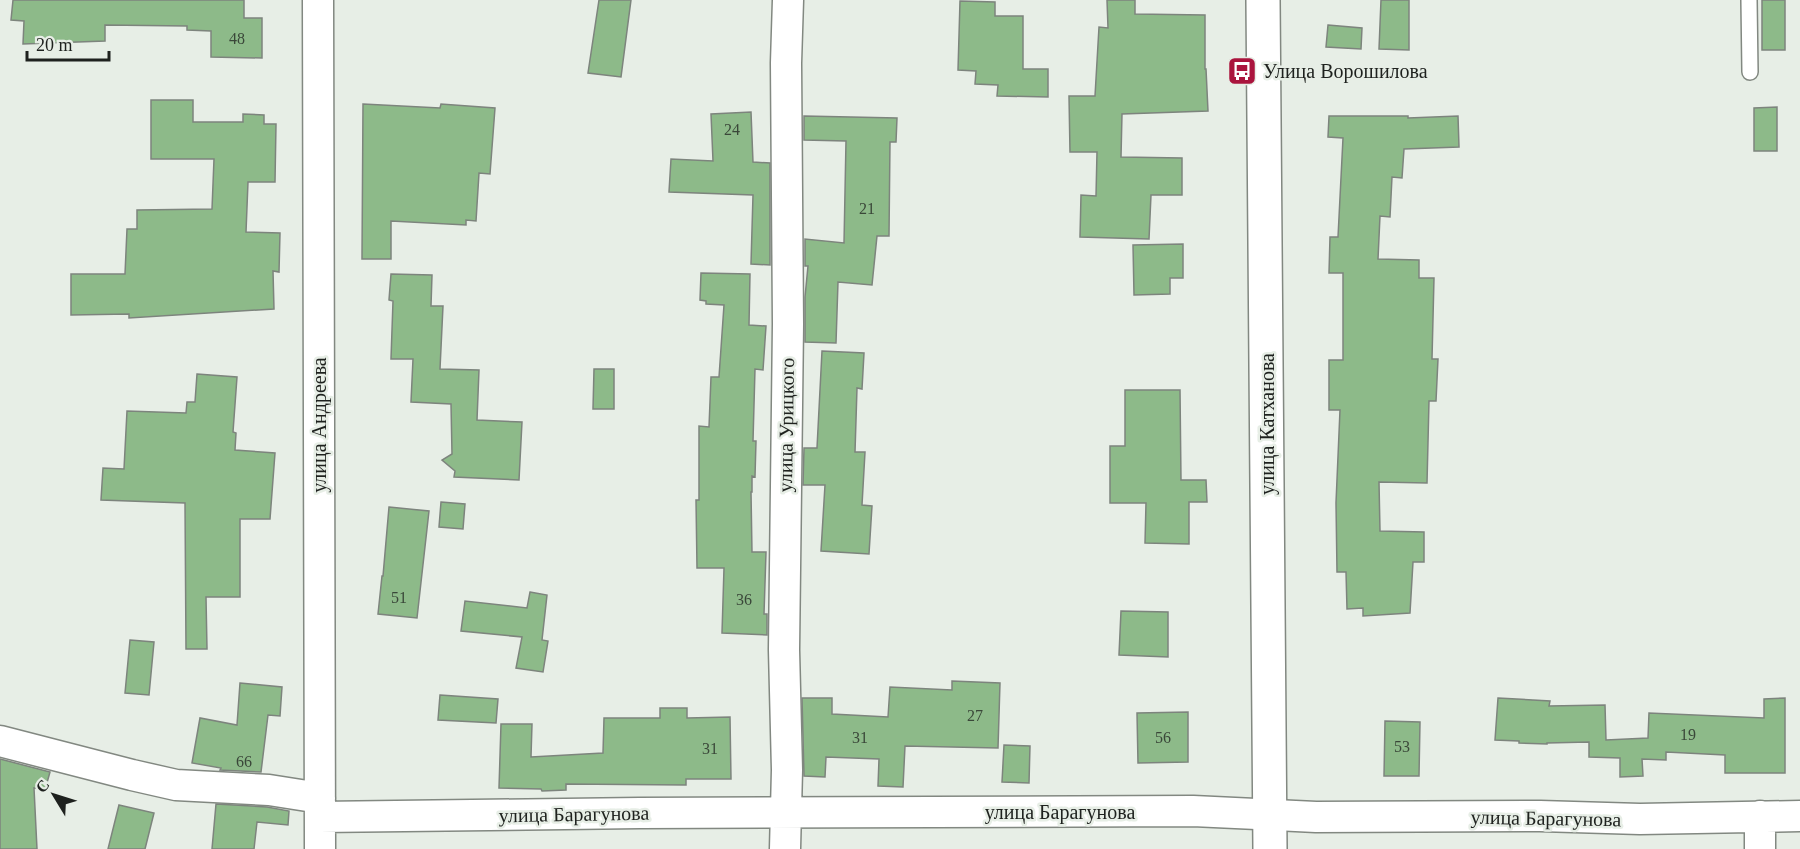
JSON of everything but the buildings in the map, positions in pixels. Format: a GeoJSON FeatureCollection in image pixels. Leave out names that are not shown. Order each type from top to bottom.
{"type":"FeatureCollection","features":[{"type":"Feature","properties":{"kind":"street","name":"улица Андреева"},"geometry":{"type":"LineString","coordinates":[[318,0],[320,849]]}},
{"type":"Feature","properties":{"kind":"street","name":"улица Урицкого"},"geometry":{"type":"LineString","coordinates":[[785,849],[788,0]]}},
{"type":"Feature","properties":{"kind":"street","name":"улица Катханова"},"geometry":{"type":"LineString","coordinates":[[1263,0],[1270,849]]}},
{"type":"Feature","properties":{"kind":"street","name":"улица Барагунова"},"geometry":{"type":"LineString","coordinates":[[0,741],[176,785],[269,790],[320,807],[640,813],[1193,811],[1316,818],[1540,816],[1640,819],[1800,816]]}},
{"type":"Feature","properties":{"kind":"street"},"geometry":{"type":"LineString","coordinates":[[1760,816],[1760,849]]}},
{"type":"Feature","properties":{"kind":"lane"},"geometry":{"type":"LineString","coordinates":[[1749,0],[1750,72]]}},
{"type":"Feature","properties":{"kind":"place","name":"Улица Ворошилова"},"geometry":{"type":"Point","coordinates":[1242,71]}}]}
